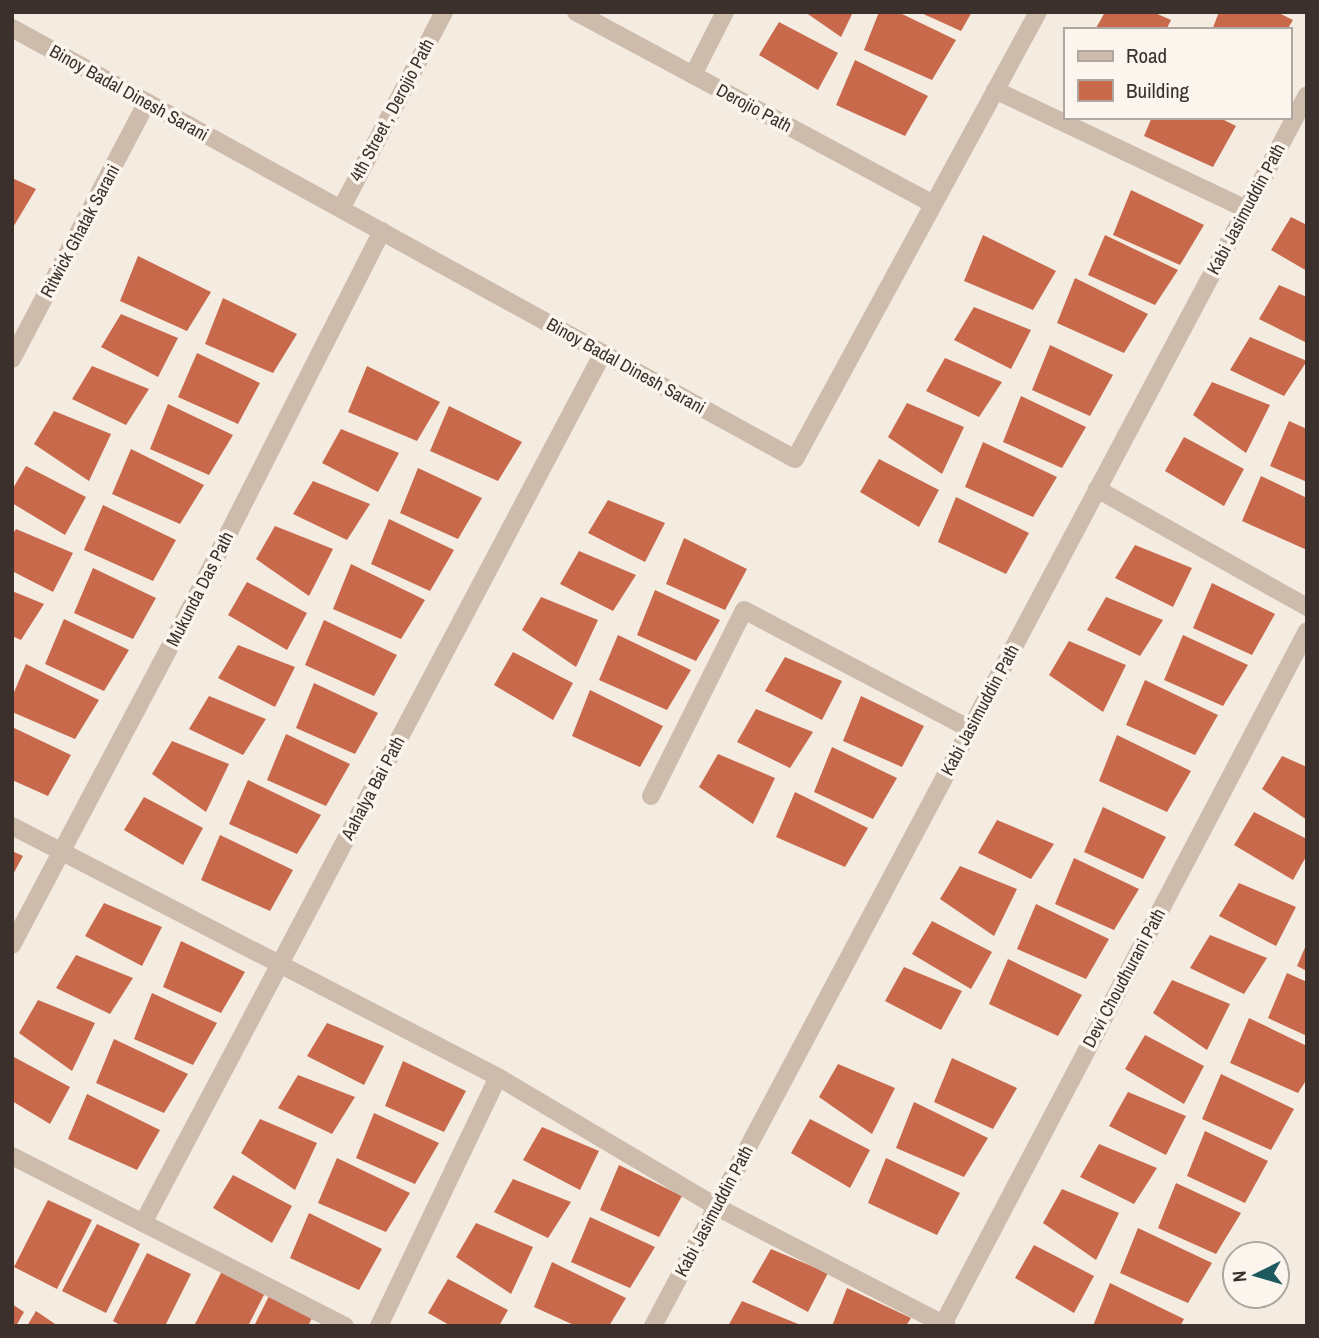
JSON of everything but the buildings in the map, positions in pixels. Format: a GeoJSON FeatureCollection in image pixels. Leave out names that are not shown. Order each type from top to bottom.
{"type":"FeatureCollection","features":[{"type":"Feature","properties":{"kind":"street","name":"4th Street , Derojio Path"},"geometry":{"type":"LineString","coordinates":[[341,209],[444,12]]}},
{"type":"Feature","properties":{"kind":"street","name":"Derojio Path"},"geometry":{"type":"LineString","coordinates":[[576,12],[933,204]]}},
{"type":"Feature","properties":{"kind":"street"},"geometry":{"type":"LineString","coordinates":[[693,75],[725,12]]}},
{"type":"Feature","properties":{"kind":"street","name":"Binoy Badal Dinesh Sarani"},"geometry":{"type":"LineString","coordinates":[[12,28],[795,459],[1038,12]]}},
{"type":"Feature","properties":{"kind":"street"},"geometry":{"type":"LineString","coordinates":[[995,90],[1246,209]]}},
{"type":"Feature","properties":{"kind":"street","name":"Kabi Jasimuddin Path"},"geometry":{"type":"LineString","coordinates":[[653,1326],[1307,95]]}},
{"type":"Feature","properties":{"kind":"street","name":"Ritwick Ghatak Sarani"},"geometry":{"type":"LineString","coordinates":[[12,359],[147,103]]}},
{"type":"Feature","properties":{"kind":"street","name":"Mukunda Das Path"},"geometry":{"type":"LineString","coordinates":[[12,945],[192,605],[382,231]]}},
{"type":"Feature","properties":{"kind":"street","name":"Aahalya Bai Path"},"geometry":{"type":"LineString","coordinates":[[143,1223],[603,353]]}},
{"type":"Feature","properties":{"kind":"street"},"geometry":{"type":"LineString","coordinates":[[1097,489],[1307,607]]}},
{"type":"Feature","properties":{"kind":"street"},"geometry":{"type":"LineString","coordinates":[[652,796],[744,610],[970,729]]}},
{"type":"Feature","properties":{"kind":"street","name":"Devi Choudhurani Path"},"geometry":{"type":"LineString","coordinates":[[944,1325],[1307,631]]}},
{"type":"Feature","properties":{"kind":"street"},"geometry":{"type":"LineString","coordinates":[[12,826],[498,1077],[717,1207],[944,1325]]}},
{"type":"Feature","properties":{"kind":"street"},"geometry":{"type":"LineString","coordinates":[[379,1326],[498,1077]]}},
{"type":"Feature","properties":{"kind":"street"},"geometry":{"type":"LineString","coordinates":[[12,1156],[345,1326]]}}]}
